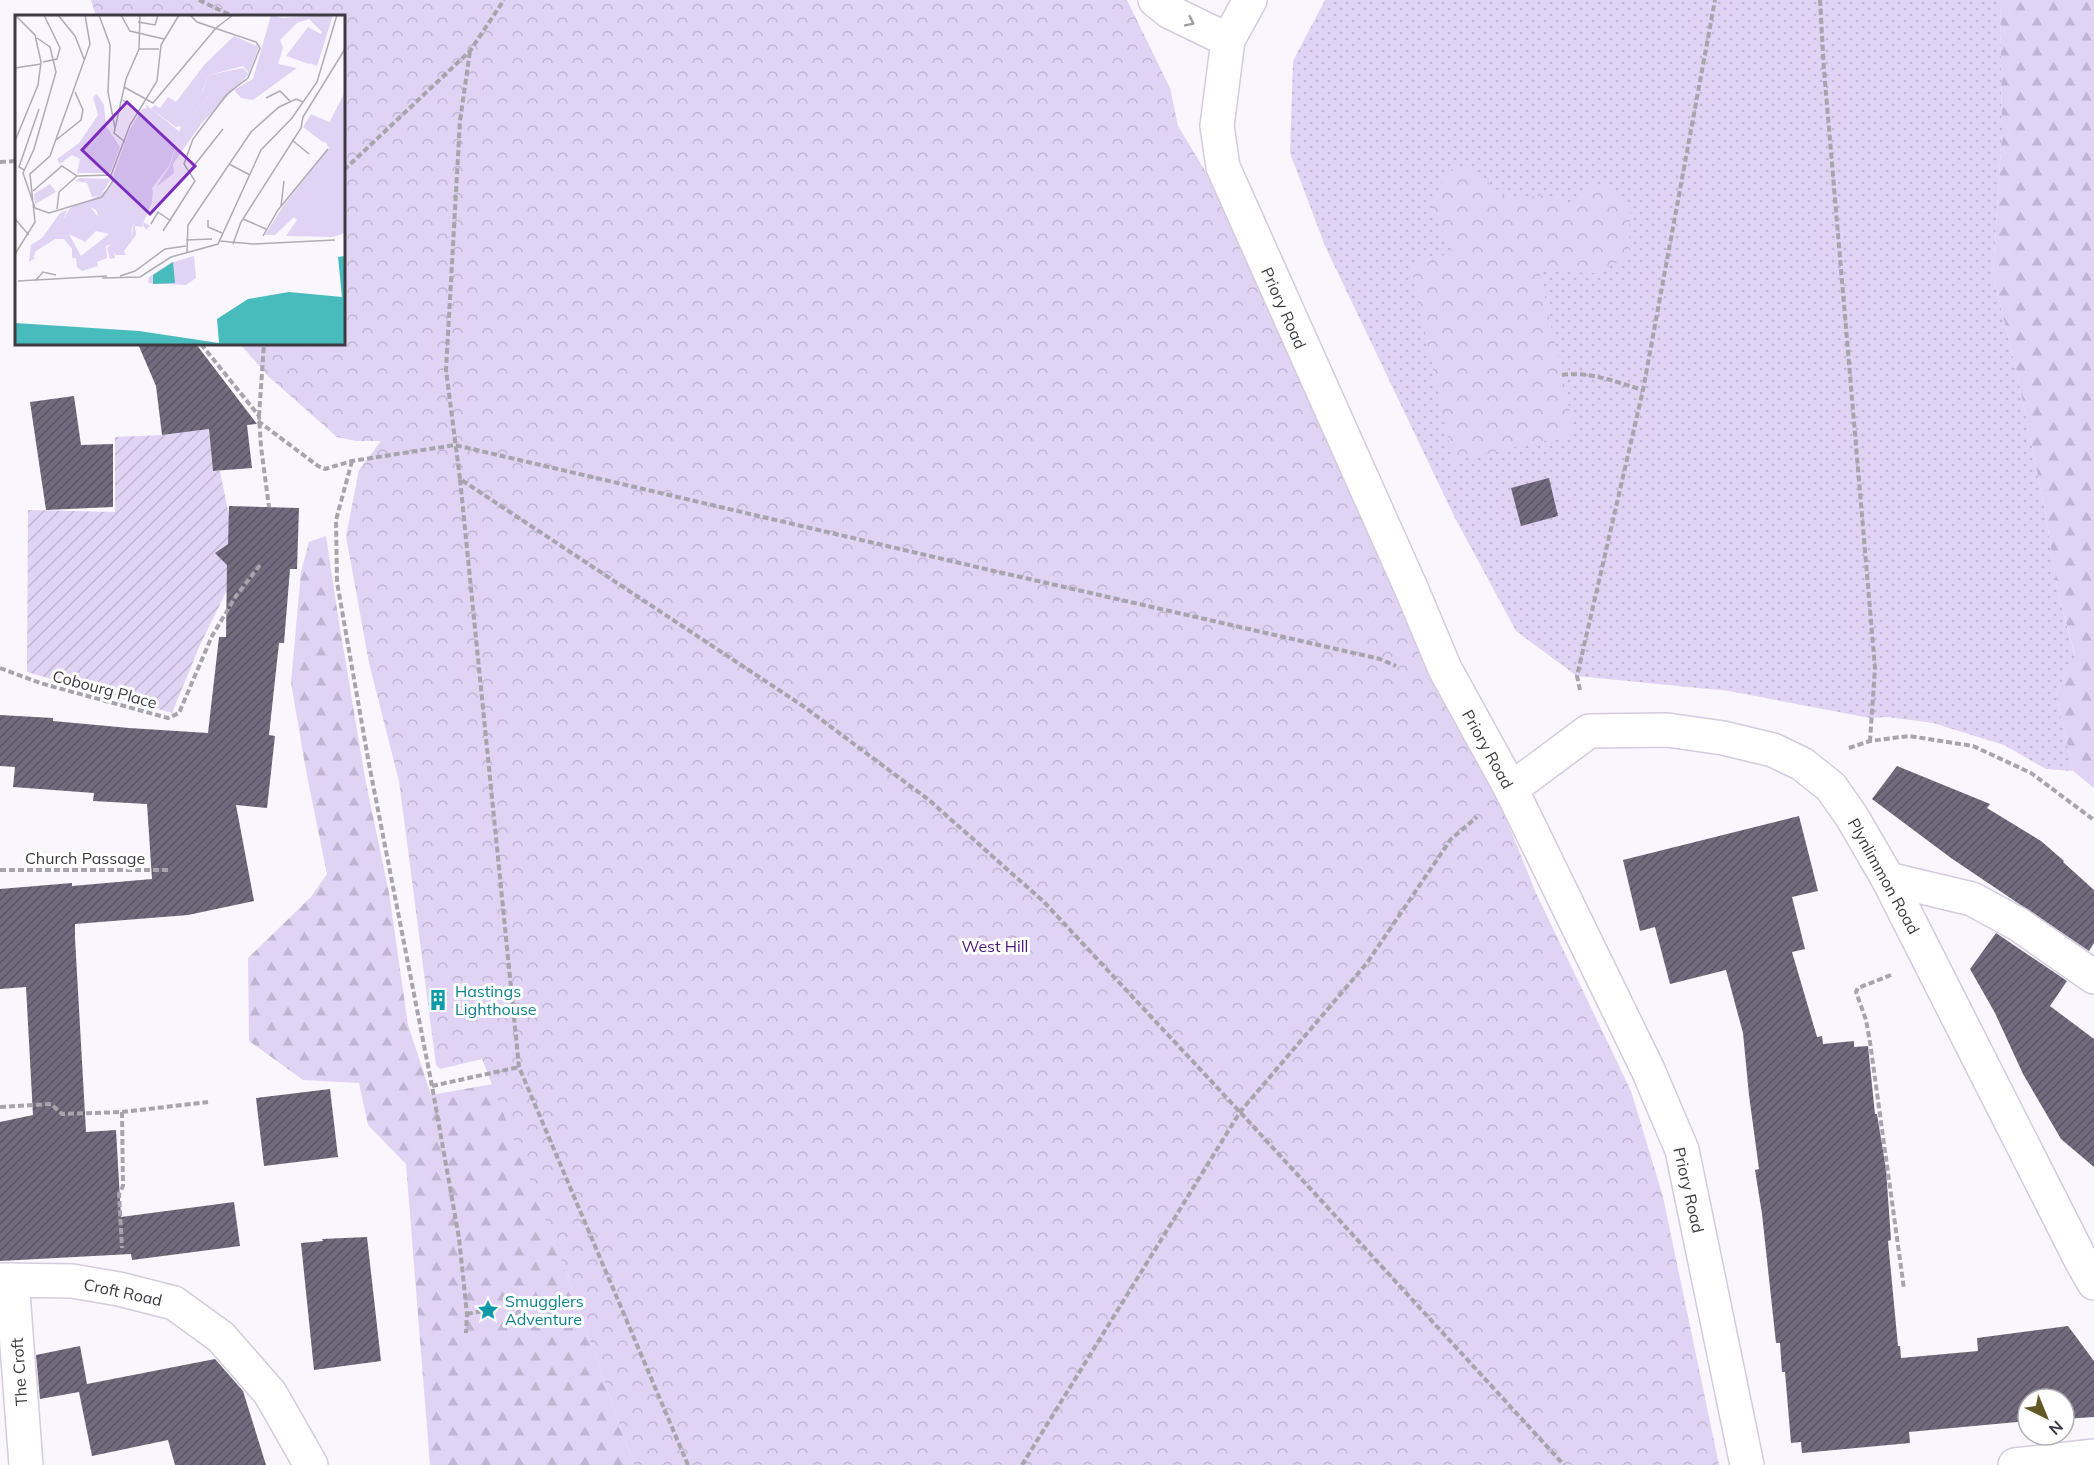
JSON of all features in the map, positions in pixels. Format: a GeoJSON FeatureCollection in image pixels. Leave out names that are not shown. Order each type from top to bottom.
{"type":"FeatureCollection","features":[{"type":"Feature","properties":{"kind":"street"},"geometry":{"type":"LineString","coordinates":[[1155,0],[1170,12],[1228,40],[1250,0]]}},
{"type":"Feature","properties":{"kind":"street","name":"Priory Road"},"geometry":{"type":"LineString","coordinates":[[1228,40],[1217,126],[1222,166],[1455,690],[1510,789],[1648,1070],[1682,1150],[1747,1465]]}},
{"type":"Feature","properties":{"kind":"street","name":"Plynlimmon Road"},"geometry":{"type":"LineString","coordinates":[[1589,731],[1667,730],[1723,738],[1773,750],[1802,764],[1831,787],[1852,816],[1888,879],[2094,1283]]}},
{"type":"Feature","properties":{"kind":"street"},"geometry":{"type":"LineString","coordinates":[[1510,789],[1589,731]]}},
{"type":"Feature","properties":{"kind":"street"},"geometry":{"type":"LineString","coordinates":[[1888,879],[1972,899],[2018,924],[2094,976]]}},
{"type":"Feature","properties":{"kind":"street","name":"Croft Road"},"geometry":{"type":"LineString","coordinates":[[6,1280],[60,1280],[126,1290],[174,1303],[221,1337],[270,1393],[311,1465]]}},
{"type":"Feature","properties":{"kind":"street","name":"The Croft"},"geometry":{"type":"LineString","coordinates":[[6,1280],[26,1465]]}},
{"type":"Feature","properties":{"kind":"street"},"geometry":{"type":"LineString","coordinates":[[2015,1465],[2094,1456]]}},
{"type":"Feature","properties":{"kind":"path"},"geometry":{"type":"LineString","coordinates":[[199,0],[230,15]]}},
{"type":"Feature","properties":{"kind":"path"},"geometry":{"type":"LineString","coordinates":[[345,167],[470,51],[504,0]]}},
{"type":"Feature","properties":{"kind":"path"},"geometry":{"type":"LineString","coordinates":[[1589,731],[1577,676],[1643,390],[1715,0]]}},
{"type":"Feature","properties":{"kind":"path"},"geometry":{"type":"LineString","coordinates":[[1820,0],[1875,668],[1870,741]]}},
{"type":"Feature","properties":{"kind":"path"},"geometry":{"type":"LineString","coordinates":[[470,51],[460,121],[446,370],[460,479],[519,1067],[688,1465]]}},
{"type":"Feature","properties":{"kind":"path"},"geometry":{"type":"LineString","coordinates":[[0,162],[15,160]]}},
{"type":"Feature","properties":{"kind":"path"},"geometry":{"type":"LineString","coordinates":[[202,345],[259,419],[318,466],[326,469],[352,461],[455,445],[994,572],[1380,659],[1455,690]]}},
{"type":"Feature","properties":{"kind":"path"},"geometry":{"type":"LineString","coordinates":[[264,345],[259,419],[269,507]]}},
{"type":"Feature","properties":{"kind":"path"},"geometry":{"type":"LineString","coordinates":[[1562,375],[1575,373],[1591,375],[1643,390]]}},
{"type":"Feature","properties":{"kind":"path"},"geometry":{"type":"LineString","coordinates":[[352,461],[336,520],[338,582],[369,764],[432,1086],[459,1238],[467,1314],[466,1333]]}},
{"type":"Feature","properties":{"kind":"path"},"geometry":{"type":"LineString","coordinates":[[460,479],[803,706],[929,800],[1044,902],[1564,1465]]}},
{"type":"Feature","properties":{"kind":"path","name":"Cobourg Place"},"geometry":{"type":"LineString","coordinates":[[0,668],[40,683],[168,718],[179,713],[212,636],[236,596],[260,564]]}},
{"type":"Feature","properties":{"kind":"path"},"geometry":{"type":"LineString","coordinates":[[1802,764],[1870,741],[1909,736],[1973,746],[2031,773],[2094,820]]}},
{"type":"Feature","properties":{"kind":"path"},"geometry":{"type":"LineString","coordinates":[[1022,1465],[1240,1112],[1367,963],[1451,839],[1510,789]]}},
{"type":"Feature","properties":{"kind":"path","name":"Church Passage"},"geometry":{"type":"LineString","coordinates":[[0,870],[170,870]]}},
{"type":"Feature","properties":{"kind":"path"},"geometry":{"type":"LineString","coordinates":[[1898,972],[1857,988],[1856,992],[1866,1020],[1870,1042],[1904,1289]]}},
{"type":"Feature","properties":{"kind":"path"},"geometry":{"type":"LineString","coordinates":[[432,1086],[519,1067]]}},
{"type":"Feature","properties":{"kind":"path"},"geometry":{"type":"LineString","coordinates":[[0,1107],[51,1104],[62,1114],[122,1112],[208,1102]]}},
{"type":"Feature","properties":{"kind":"path"},"geometry":{"type":"LineString","coordinates":[[122,1112],[123,1186],[118,1194],[126,1290]]}},
{"type":"Feature","properties":{"kind":"path"},"geometry":{"type":"LineString","coordinates":[[467,1314],[489,1310]]}},
{"type":"Feature","properties":{"kind":"green space","name":"West Hill"},"geometry":{"type":"Polygon","coordinates":[[[91,0],[1127,0],[1170,88],[1178,126],[1210,179],[1242,252],[1496,793],[1535,891],[1631,1091],[1663,1197],[1719,1465],[634,1465],[562,1262],[482,1059],[440,1069],[436,1065],[399,781],[369,663],[346,536],[359,470],[381,441],[356,441],[337,437],[268,376],[241,345],[345,345],[345,15],[96,15],[91,0]]]}},
{"type":"Feature","properties":{"kind":"green space"},"geometry":{"type":"Polygon","coordinates":[[[1325,0],[2000,0],[2002,130],[1993,275],[2016,369],[2045,510],[2058,592],[2075,657],[2056,693],[2073,771],[2046,769],[2004,745],[1933,723],[1888,717],[1870,718],[1729,691],[1577,676],[1516,631],[1455,518],[1325,246],[1290,153],[1293,61],[1325,0]]]}},
{"type":"Feature","properties":{"kind":"green space"},"geometry":{"type":"Polygon","coordinates":[[[2000,0],[2094,0],[2094,788],[2073,771],[2056,693],[2075,656],[2058,592],[2045,510],[2016,369],[1993,275],[2002,130],[2000,0]]]}},
{"type":"Feature","properties":{"kind":"green space"},"geometry":{"type":"Polygon","coordinates":[[[1458,166],[1478,174],[1508,199],[1546,195],[1574,205],[1592,188],[1606,184],[1630,205],[1629,256],[1597,273],[1539,271],[1575,434],[1453,461],[1410,263],[1453,253],[1431,208],[1447,172],[1458,166]]]}},
{"type":"Feature","properties":{"kind":"green space"},"geometry":{"type":"Polygon","coordinates":[[[209,429],[213,471],[220,471],[229,516],[228,544],[222,548],[227,565],[227,590],[200,645],[172,713],[27,672],[28,510],[115,512],[115,437],[162,435],[209,429]]]}},
{"type":"Feature","properties":{"kind":"green space"},"geometry":{"type":"Polygon","coordinates":[[[326,536],[365,778],[389,893],[408,1025],[431,1095],[493,1084],[562,1262],[634,1465],[430,1465],[406,1164],[368,1125],[359,1083],[303,1080],[249,1041],[248,958],[311,897],[327,874],[291,683],[301,572],[309,542],[326,536]]]}},
{"type":"Feature","properties":{"kind":"building"},"geometry":{"type":"Polygon","coordinates":[[[138,345],[197,345],[257,424],[247,425],[252,468],[213,471],[209,429],[162,435],[156,386],[138,345]]]}},
{"type":"Feature","properties":{"kind":"building"},"geometry":{"type":"Polygon","coordinates":[[[74,396],[81,445],[113,444],[113,507],[46,510],[30,402],[74,396]]]}},
{"type":"Feature","properties":{"kind":"building"},"geometry":{"type":"Polygon","coordinates":[[[1549,478],[1558,516],[1521,526],[1511,488],[1549,478]]]}},
{"type":"Feature","properties":{"kind":"building"},"geometry":{"type":"Polygon","coordinates":[[[229,506],[299,508],[297,569],[290,569],[284,643],[279,643],[269,735],[275,736],[267,808],[236,805],[254,901],[188,915],[75,924],[75,938],[86,1132],[116,1130],[121,1217],[234,1202],[240,1246],[132,1260],[131,1254],[0,1261],[0,1122],[33,1115],[26,987],[0,989],[0,889],[152,879],[147,804],[93,801],[94,793],[13,787],[15,767],[0,766],[0,715],[53,718],[53,721],[129,728],[208,733],[219,637],[226,637],[227,565],[215,553],[228,544],[229,506]]]}},
{"type":"Feature","properties":{"kind":"building"},"geometry":{"type":"Polygon","coordinates":[[[1897,766],[1990,804],[1987,808],[2041,841],[2064,861],[2094,890],[2094,943],[2089,951],[1951,858],[1872,799],[1897,766]]]}},
{"type":"Feature","properties":{"kind":"building"},"geometry":{"type":"Polygon","coordinates":[[[1799,816],[1818,891],[1792,897],[1805,949],[1792,952],[1817,1037],[1822,1036],[1823,1044],[1854,1041],[1854,1047],[1868,1046],[1875,1114],[1877,1114],[1886,1169],[1891,1240],[1888,1241],[1901,1358],[1978,1351],[1977,1338],[2068,1326],[2094,1361],[2094,1417],[2076,1418],[2076,1387],[2016,1387],[2016,1422],[1909,1432],[1910,1443],[1802,1453],[1801,1442],[1791,1443],[1785,1372],[1782,1372],[1780,1343],[1776,1343],[1755,1170],[1759,1169],[1743,1033],[1726,970],[1670,984],[1655,927],[1640,931],[1623,860],[1799,816]]]}},
{"type":"Feature","properties":{"kind":"building"},"geometry":{"type":"Polygon","coordinates":[[[1996,933],[2067,981],[2050,1006],[2094,1039],[2094,1167],[2061,1139],[2023,1074],[1995,1013],[1970,969],[1996,933]]]}},
{"type":"Feature","properties":{"kind":"building"},"geometry":{"type":"Polygon","coordinates":[[[330,1089],[338,1157],[264,1166],[256,1098],[330,1089]]]}},
{"type":"Feature","properties":{"kind":"building"},"geometry":{"type":"Polygon","coordinates":[[[367,1237],[381,1361],[314,1370],[301,1243],[323,1241],[322,1239],[367,1237]]]}},
{"type":"Feature","properties":{"kind":"building"},"geometry":{"type":"Polygon","coordinates":[[[80,1346],[87,1384],[215,1359],[243,1391],[266,1465],[175,1465],[168,1440],[92,1456],[79,1392],[40,1399],[36,1355],[80,1346]]]}},
{"type":"Feature","properties":{"kind":"place","name":"Hastings Lighthouse"},"geometry":{"type":"Point","coordinates":[438,1000]}},
{"type":"Feature","properties":{"kind":"place","name":"Smugglers Adventure"},"geometry":{"type":"Point","coordinates":[488,1310]}}]}
